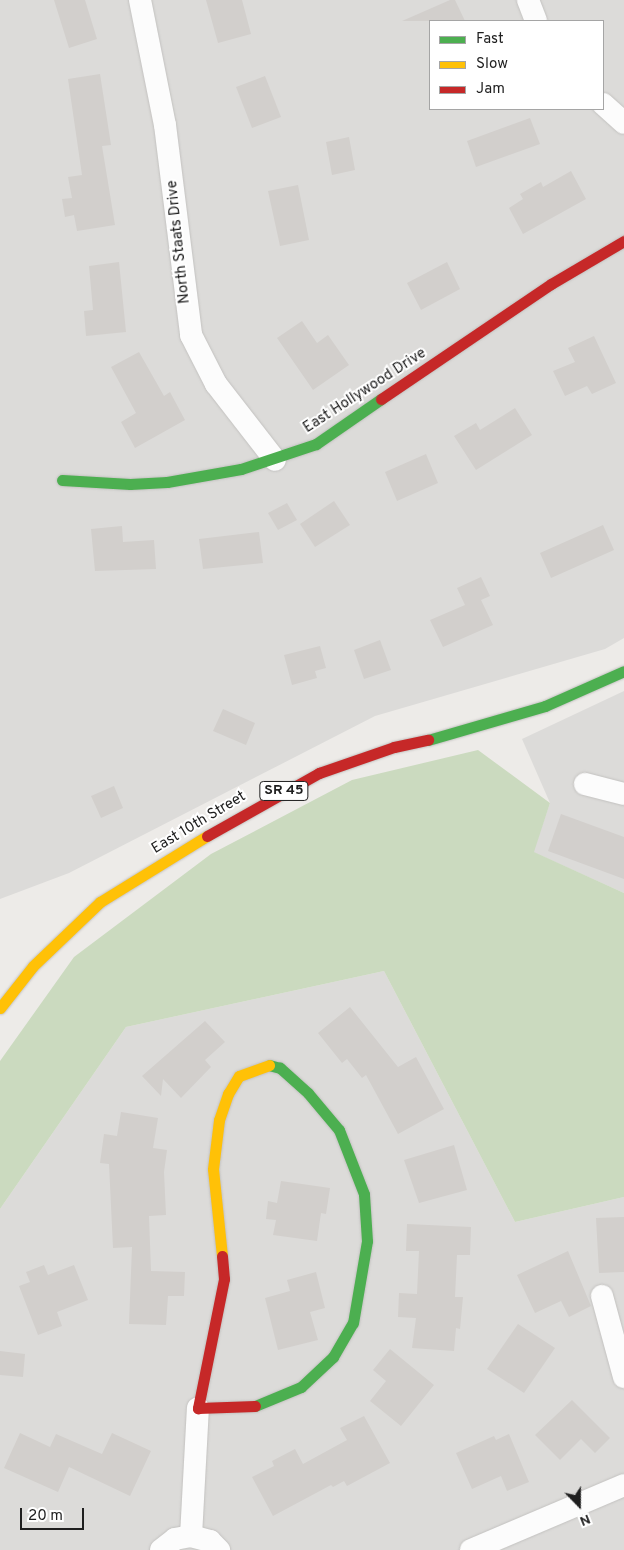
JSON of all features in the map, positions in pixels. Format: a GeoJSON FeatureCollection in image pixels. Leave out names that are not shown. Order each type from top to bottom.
{"type":"FeatureCollection","features":[{"type":"Feature","properties":{"kind":"street","name":"North Staats Drive"},"geometry":{"type":"LineString","coordinates":[[140,0],[166,134],[191,336],[216,384],[276,460]]}},
{"type":"Feature","properties":{"kind":"street"},"geometry":{"type":"LineString","coordinates":[[528,0],[536,20]]}},
{"type":"Feature","properties":{"kind":"street"},"geometry":{"type":"LineString","coordinates":[[604,105],[624,123]]}},
{"type":"Feature","properties":{"kind":"street","name":"East Hollywood Drive"},"geometry":{"type":"LineString","coordinates":[[62,480],[130,484],[167,482],[276,460],[316,444],[551,284],[624,241]]}},
{"type":"Feature","properties":{"kind":"street","name":"East 10th Street"},"geometry":{"type":"LineString","coordinates":[[0,1008],[32,966],[100,902],[258,804],[318,773],[394,747],[466,731],[545,706],[624,672]]}},
{"type":"Feature","properties":{"kind":"street"},"geometry":{"type":"LineString","coordinates":[[585,784],[624,794]]}},
{"type":"Feature","properties":{"kind":"street"},"geometry":{"type":"LineString","coordinates":[[191,1536],[198,1408],[224,1279],[213,1169],[220,1120],[228,1094],[239,1076],[269,1065],[280,1068],[308,1093],[338,1130],[348,1148],[364,1194],[367,1214],[367,1241],[359,1301],[353,1323],[333,1357],[301,1387],[254,1407],[198,1408]]}},
{"type":"Feature","properties":{"kind":"street"},"geometry":{"type":"LineString","coordinates":[[602,1296],[624,1377]]}},
{"type":"Feature","properties":{"kind":"street"},"geometry":{"type":"LineString","coordinates":[[471,1550],[624,1485]]}},
{"type":"Feature","properties":{"kind":"street"},"geometry":{"type":"LineString","coordinates":[[161,1550],[175,1539],[191,1536],[210,1541],[219,1550]]}},
{"type":"Feature","properties":{"kind":"shaded area"},"geometry":{"type":"Polygon","coordinates":[[[0,0],[624,0],[624,638],[605,649],[375,716],[69,873],[0,899],[0,0]]]}},
{"type":"Feature","properties":{"kind":"shaded area"},"geometry":{"type":"Polygon","coordinates":[[[624,691],[624,893],[533,852],[550,803],[522,739],[624,691]]]}},
{"type":"Feature","properties":{"kind":"shaded area"},"geometry":{"type":"Polygon","coordinates":[[[384,971],[515,1222],[624,1197],[624,1550],[0,1550],[0,1209],[126,1027],[384,971]]]}},
{"type":"Feature","properties":{"kind":"green space"},"geometry":{"type":"Polygon","coordinates":[[[478,750],[550,803],[534,852],[624,893],[624,1197],[515,1222],[384,971],[126,1027],[0,1209],[0,1061],[74,957],[211,854],[352,780],[478,750]]]}},
{"type":"Feature","properties":{"kind":"building"},"geometry":{"type":"Polygon","coordinates":[[[54,0],[85,0],[97,39],[69,48],[54,0]]]}},
{"type":"Feature","properties":{"kind":"building"},"geometry":{"type":"Polygon","coordinates":[[[206,0],[242,0],[251,34],[218,43],[206,0]]]}},
{"type":"Feature","properties":{"kind":"building"},"geometry":{"type":"Polygon","coordinates":[[[450,0],[455,0],[465,20],[429,20],[402,21],[450,0]]]}},
{"type":"Feature","properties":{"kind":"building"},"geometry":{"type":"Polygon","coordinates":[[[100,74],[111,145],[102,146],[115,225],[77,231],[74,215],[65,217],[62,199],[72,198],[68,177],[82,175],[68,79],[100,74]]]}},
{"type":"Feature","properties":{"kind":"building"},"geometry":{"type":"Polygon","coordinates":[[[265,76],[281,117],[252,128],[236,87],[265,76]]]}},
{"type":"Feature","properties":{"kind":"building"},"geometry":{"type":"Polygon","coordinates":[[[530,118],[540,144],[476,167],[467,141],[530,118]]]}},
{"type":"Feature","properties":{"kind":"building"},"geometry":{"type":"Polygon","coordinates":[[[349,137],[355,170],[332,175],[326,142],[349,137]]]}},
{"type":"Feature","properties":{"kind":"building"},"geometry":{"type":"Polygon","coordinates":[[[571,171],[586,199],[523,234],[509,208],[523,199],[520,194],[541,182],[543,187],[571,171]]]}},
{"type":"Feature","properties":{"kind":"building"},"geometry":{"type":"Polygon","coordinates":[[[298,185],[309,240],[280,246],[268,191],[298,185]]]}},
{"type":"Feature","properties":{"kind":"building"},"geometry":{"type":"Polygon","coordinates":[[[119,262],[126,332],[86,336],[84,311],[93,310],[89,266],[119,262]]]}},
{"type":"Feature","properties":{"kind":"building"},"geometry":{"type":"Polygon","coordinates":[[[447,262],[460,289],[421,310],[407,283],[447,262]]]}},
{"type":"Feature","properties":{"kind":"building"},"geometry":{"type":"Polygon","coordinates":[[[302,321],[317,343],[328,335],[349,365],[313,390],[277,338],[302,321]]]}},
{"type":"Feature","properties":{"kind":"building"},"geometry":{"type":"Polygon","coordinates":[[[594,336],[616,383],[592,394],[587,386],[565,396],[553,371],[575,362],[568,348],[594,336]]]}},
{"type":"Feature","properties":{"kind":"building"},"geometry":{"type":"Polygon","coordinates":[[[139,352],[164,396],[170,392],[185,420],[135,448],[121,422],[136,413],[111,367],[139,352]]]}},
{"type":"Feature","properties":{"kind":"building"},"geometry":{"type":"Polygon","coordinates":[[[515,408],[532,435],[476,470],[454,436],[476,423],[480,430],[515,408]]]}},
{"type":"Feature","properties":{"kind":"building"},"geometry":{"type":"Polygon","coordinates":[[[426,454],[438,483],[397,501],[385,472],[426,454]]]}},
{"type":"Feature","properties":{"kind":"building"},"geometry":{"type":"Polygon","coordinates":[[[334,501],[350,525],[315,547],[300,524],[334,501]]]}},
{"type":"Feature","properties":{"kind":"building"},"geometry":{"type":"Polygon","coordinates":[[[287,503],[297,520],[278,530],[268,513],[287,503]]]}},
{"type":"Feature","properties":{"kind":"building"},"geometry":{"type":"Polygon","coordinates":[[[603,525],[614,550],[551,578],[540,553],[603,525]]]}},
{"type":"Feature","properties":{"kind":"building"},"geometry":{"type":"Polygon","coordinates":[[[122,526],[123,542],[154,540],[156,569],[95,571],[91,529],[122,526]]]}},
{"type":"Feature","properties":{"kind":"building"},"geometry":{"type":"Polygon","coordinates":[[[259,532],[263,563],[203,569],[199,539],[259,532]]]}},
{"type":"Feature","properties":{"kind":"building"},"geometry":{"type":"Polygon","coordinates":[[[481,577],[490,596],[481,600],[493,625],[443,647],[430,620],[465,605],[457,588],[481,577]]]}},
{"type":"Feature","properties":{"kind":"building"},"geometry":{"type":"Polygon","coordinates":[[[380,640],[391,670],[364,679],[354,650],[380,640]]]}},
{"type":"Feature","properties":{"kind":"building"},"geometry":{"type":"Polygon","coordinates":[[[320,646],[326,668],[315,671],[317,678],[292,685],[284,655],[320,646]]]}},
{"type":"Feature","properties":{"kind":"building"},"geometry":{"type":"Polygon","coordinates":[[[223,709],[255,723],[246,745],[213,731],[223,709]]]}},
{"type":"Feature","properties":{"kind":"building"},"geometry":{"type":"Polygon","coordinates":[[[114,786],[123,808],[101,818],[91,796],[114,786]]]}},
{"type":"Feature","properties":{"kind":"building"},"geometry":{"type":"Polygon","coordinates":[[[561,814],[624,837],[624,879],[548,851],[561,814]]]}},
{"type":"Feature","properties":{"kind":"building"},"geometry":{"type":"Polygon","coordinates":[[[350,1007],[398,1067],[416,1057],[444,1109],[398,1134],[366,1075],[362,1078],[347,1059],[342,1063],[318,1033],[350,1007]]]}},
{"type":"Feature","properties":{"kind":"building"},"geometry":{"type":"Polygon","coordinates":[[[205,1021],[225,1042],[205,1060],[211,1067],[181,1098],[163,1079],[161,1096],[142,1076],[205,1021]]]}},
{"type":"Feature","properties":{"kind":"building"},"geometry":{"type":"Polygon","coordinates":[[[121,1112],[158,1118],[153,1148],[167,1150],[164,1172],[166,1215],[149,1216],[151,1271],[185,1272],[184,1296],[168,1296],[166,1325],[129,1324],[132,1247],[113,1248],[109,1164],[100,1163],[104,1134],[117,1136],[121,1112]]]}},
{"type":"Feature","properties":{"kind":"building"},"geometry":{"type":"Polygon","coordinates":[[[454,1145],[467,1190],[419,1203],[404,1160],[454,1145]]]}},
{"type":"Feature","properties":{"kind":"building"},"geometry":{"type":"Polygon","coordinates":[[[281,1181],[330,1188],[326,1214],[321,1213],[317,1241],[273,1235],[276,1220],[266,1219],[268,1201],[277,1203],[281,1181]]]}},
{"type":"Feature","properties":{"kind":"building"},"geometry":{"type":"Polygon","coordinates":[[[624,1217],[624,1272],[599,1273],[596,1218],[624,1217]]]}},
{"type":"Feature","properties":{"kind":"building"},"geometry":{"type":"Polygon","coordinates":[[[407,1224],[471,1227],[470,1255],[457,1255],[455,1297],[463,1297],[460,1329],[456,1328],[454,1351],[412,1348],[416,1318],[398,1317],[399,1293],[417,1294],[419,1251],[406,1251],[407,1224]]]}},
{"type":"Feature","properties":{"kind":"building"},"geometry":{"type":"Polygon","coordinates":[[[568,1251],[591,1306],[569,1317],[561,1301],[535,1313],[517,1275],[568,1251]]]}},
{"type":"Feature","properties":{"kind":"building"},"geometry":{"type":"Polygon","coordinates":[[[44,1265],[48,1275],[74,1265],[88,1300],[57,1312],[62,1326],[38,1335],[19,1286],[30,1282],[26,1272],[44,1265]]]}},
{"type":"Feature","properties":{"kind":"building"},"geometry":{"type":"Polygon","coordinates":[[[316,1272],[325,1308],[310,1312],[318,1340],[278,1350],[265,1298],[290,1291],[287,1280],[316,1272]]]}},
{"type":"Feature","properties":{"kind":"building"},"geometry":{"type":"Polygon","coordinates":[[[518,1324],[555,1348],[524,1393],[487,1369],[518,1324]]]}},
{"type":"Feature","properties":{"kind":"building"},"geometry":{"type":"Polygon","coordinates":[[[390,1349],[434,1385],[401,1426],[370,1401],[386,1381],[373,1370],[390,1349]]]}},
{"type":"Feature","properties":{"kind":"building"},"geometry":{"type":"Polygon","coordinates":[[[0,1351],[25,1354],[23,1377],[0,1375],[0,1351]]]}},
{"type":"Feature","properties":{"kind":"building"},"geometry":{"type":"Polygon","coordinates":[[[572,1400],[610,1438],[595,1453],[581,1439],[560,1460],[535,1435],[572,1400]]]}},
{"type":"Feature","properties":{"kind":"building"},"geometry":{"type":"Polygon","coordinates":[[[364,1416],[390,1463],[347,1486],[344,1481],[333,1487],[331,1485],[273,1516],[252,1477],[274,1466],[272,1461],[295,1449],[303,1464],[347,1440],[340,1428],[364,1416]]]}},
{"type":"Feature","properties":{"kind":"building"},"geometry":{"type":"Polygon","coordinates":[[[20,1433],[50,1447],[56,1434],[102,1454],[112,1433],[151,1451],[130,1496],[69,1467],[58,1492],[4,1468],[20,1433]]]}},
{"type":"Feature","properties":{"kind":"building"},"geometry":{"type":"Polygon","coordinates":[[[509,1434],[529,1482],[507,1491],[501,1476],[472,1489],[456,1453],[494,1436],[496,1440],[509,1434]]]}},
{"type":"Feature","properties":{"kind":"traffic: fast"},"geometry":{"type":"LineString","coordinates":[[62,480],[130,484],[167,482],[241,469],[316,444],[381,399]]}},
{"type":"Feature","properties":{"kind":"traffic: fast"},"geometry":{"type":"LineString","coordinates":[[428,740],[545,706],[624,671]]}},
{"type":"Feature","properties":{"kind":"traffic: fast"},"geometry":{"type":"LineString","coordinates":[[255,1406],[301,1387],[333,1357],[353,1323],[367,1241],[364,1194],[339,1130],[308,1093],[280,1068],[269,1065]]}},
{"type":"Feature","properties":{"kind":"traffic: slow"},"geometry":{"type":"LineString","coordinates":[[0,1008],[33,966],[100,902],[207,836]]}},
{"type":"Feature","properties":{"kind":"traffic: slow"},"geometry":{"type":"LineString","coordinates":[[222,1256],[213,1169],[219,1120],[228,1094],[239,1076],[269,1065]]}},
{"type":"Feature","properties":{"kind":"traffic: jam"},"geometry":{"type":"LineString","coordinates":[[381,399],[551,284],[624,241]]}},
{"type":"Feature","properties":{"kind":"traffic: jam"},"geometry":{"type":"LineString","coordinates":[[207,836],[319,773],[394,747],[428,740]]}},
{"type":"Feature","properties":{"kind":"traffic: jam"},"geometry":{"type":"LineString","coordinates":[[222,1256],[224,1279],[198,1408],[255,1406]]}}]}
